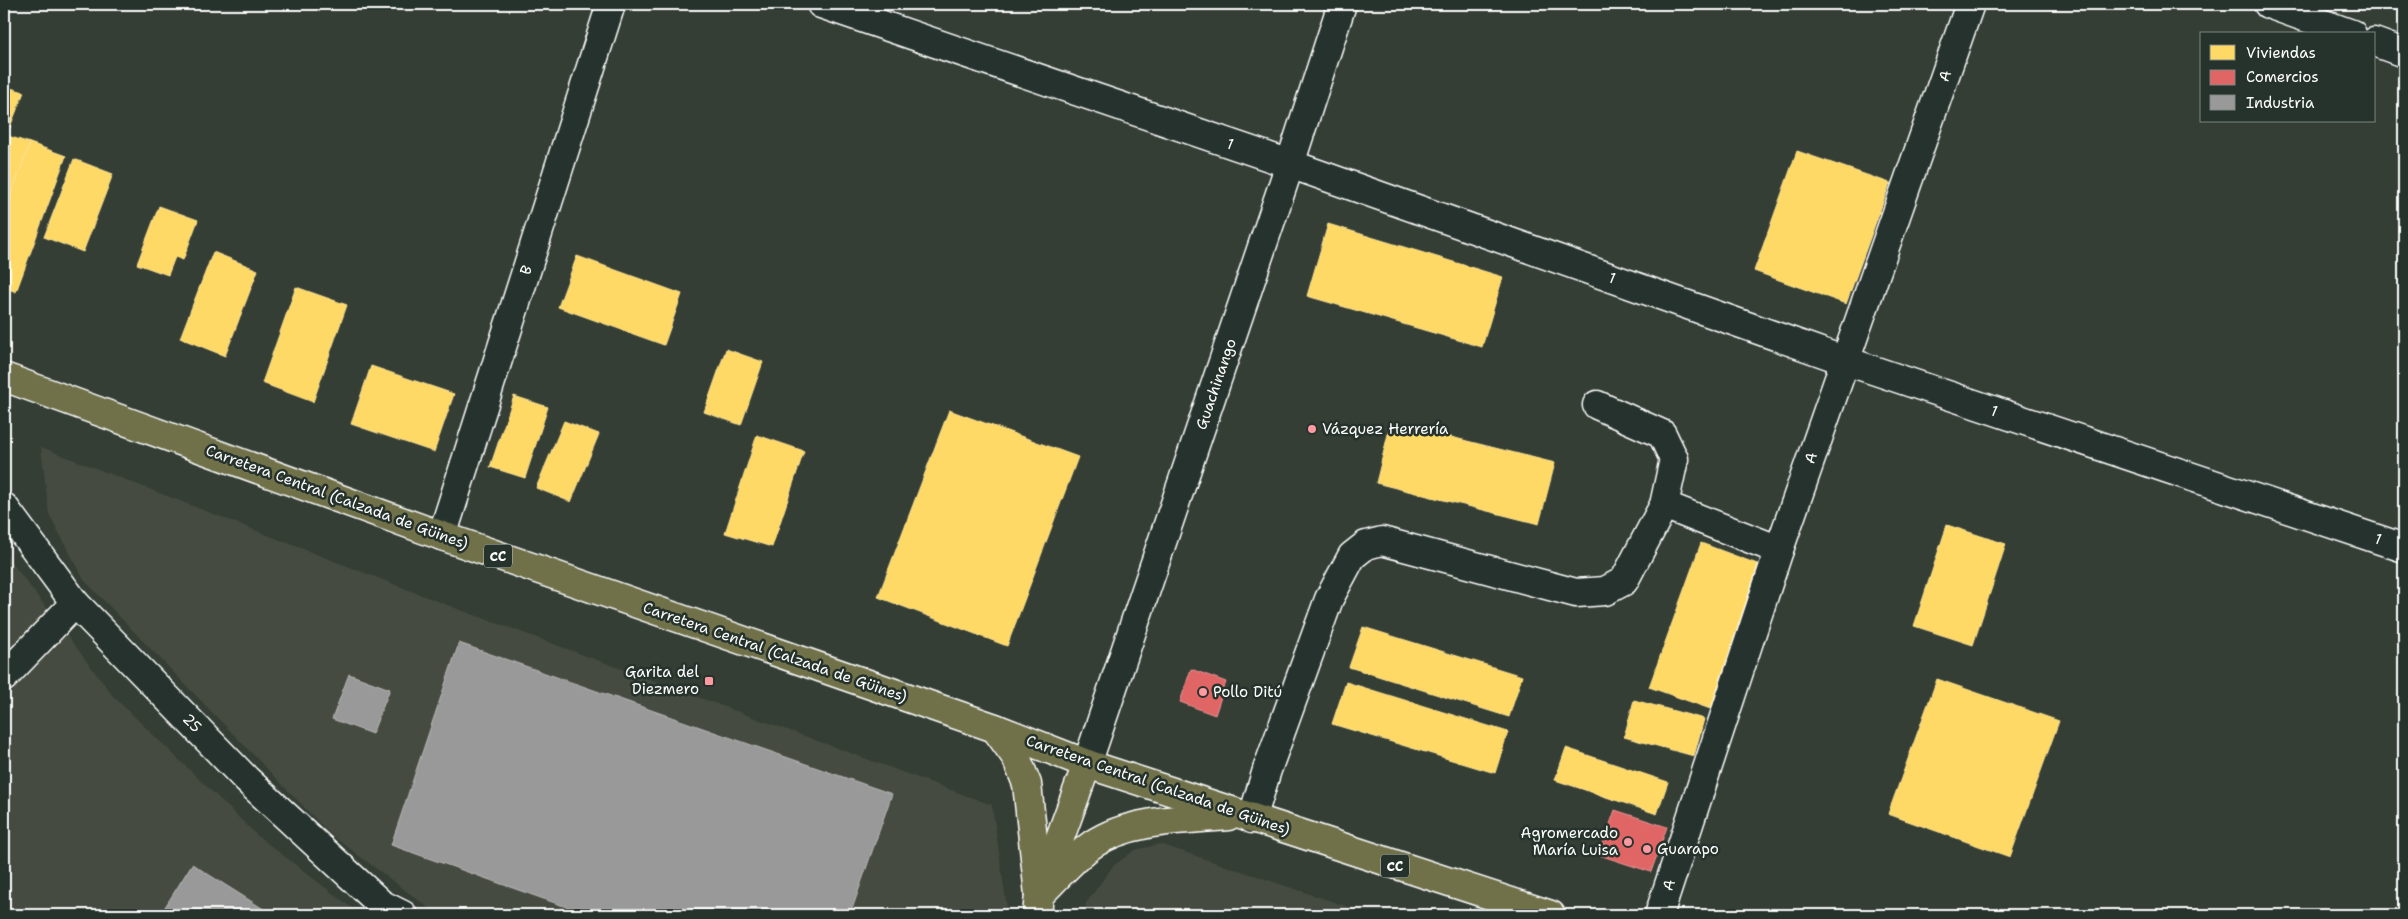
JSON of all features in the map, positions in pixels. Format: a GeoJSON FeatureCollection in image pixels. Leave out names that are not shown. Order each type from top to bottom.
{"type":"FeatureCollection","features":[{"type":"Feature","properties":{"kind":"main road","name":"Carretera Central (Calzada de Güines)"},"geometry":{"type":"LineString","coordinates":[[4,377],[442,536],[995,728],[1087,764],[1551,915]]}},
{"type":"Feature","properties":{"kind":"main road"},"geometry":{"type":"LineString","coordinates":[[995,728],[1016,757],[1027,784],[1038,905]]}},
{"type":"Feature","properties":{"kind":"main road"},"geometry":{"type":"LineString","coordinates":[[1038,905],[1087,764]]}},
{"type":"Feature","properties":{"kind":"main road"},"geometry":{"type":"LineString","coordinates":[[1038,905],[1093,844],[1130,828],[1144,823],[1246,817]]}},
{"type":"Feature","properties":{"kind":"street","name":"B"},"geometry":{"type":"LineString","coordinates":[[442,536],[611,4]]}},
{"type":"Feature","properties":{"kind":"street","name":"1"},"geometry":{"type":"LineString","coordinates":[[820,4],[1290,164],[1846,361],[2404,548]]}},
{"type":"Feature","properties":{"kind":"street","name":"Guachinango"},"geometry":{"type":"LineString","coordinates":[[1087,764],[1290,164],[1342,4]]}},
{"type":"Feature","properties":{"kind":"street","name":"A"},"geometry":{"type":"LineString","coordinates":[[1659,915],[1779,550],[1970,4]]}},
{"type":"Feature","properties":{"kind":"street"},"geometry":{"type":"LineString","coordinates":[[2268,4],[2346,32]]}},
{"type":"Feature","properties":{"kind":"street"},"geometry":{"type":"LineString","coordinates":[[2376,43],[2404,52]]}},
{"type":"Feature","properties":{"kind":"street"},"geometry":{"type":"LineString","coordinates":[[1246,817],[1267,770],[1329,599],[1352,556],[1366,545],[1382,541],[1576,593],[1604,591],[1624,581],[1664,505],[1674,460],[1662,434],[1597,405]]}},
{"type":"Feature","properties":{"kind":"street"},"geometry":{"type":"LineString","coordinates":[[1664,505],[1779,550]]}},
{"type":"Feature","properties":{"kind":"street","name":"25"},"geometry":{"type":"LineString","coordinates":[[4,507],[75,602],[247,780],[381,904],[403,915]]}},
{"type":"Feature","properties":{"kind":"street"},"geometry":{"type":"LineString","coordinates":[[4,677],[75,602]]}},
{"type":"Feature","properties":{"kind":"shaded area"},"geometry":{"type":"Polygon","coordinates":[[[41,447],[450,606],[992,805],[1008,915],[438,915],[330,834],[84,580],[49,514],[41,447]]]}},
{"type":"Feature","properties":{"kind":"shaded area"},"geometry":{"type":"Polygon","coordinates":[[[4,552],[113,696],[258,836],[361,915],[4,915],[4,552]]]}},
{"type":"Feature","properties":{"kind":"shaded area"},"geometry":{"type":"Polygon","coordinates":[[[1160,844],[1373,915],[1084,915],[1086,903],[1113,866],[1135,850],[1160,844]]]}},
{"type":"Feature","properties":{"kind":"building: Viviendas"},"geometry":{"type":"Polygon","coordinates":[[[7,87],[24,92],[4,142],[4,96],[7,87]]]}},
{"type":"Feature","properties":{"kind":"building: Viviendas"},"geometry":{"type":"Polygon","coordinates":[[[8,136],[30,143],[4,215],[4,149],[8,136]]]}},
{"type":"Feature","properties":{"kind":"building: Viviendas"},"geometry":{"type":"Polygon","coordinates":[[[30,143],[66,156],[16,292],[4,287],[4,215],[30,143]]]}},
{"type":"Feature","properties":{"kind":"building: Viviendas"},"geometry":{"type":"Polygon","coordinates":[[[1797,151],[1890,183],[1846,304],[1754,271],[1797,151]]]}},
{"type":"Feature","properties":{"kind":"building: Viviendas"},"geometry":{"type":"Polygon","coordinates":[[[74,159],[113,174],[83,252],[44,237],[74,159]]]}},
{"type":"Feature","properties":{"kind":"building: Viviendas"},"geometry":{"type":"Polygon","coordinates":[[[159,206],[198,220],[183,260],[175,257],[168,275],[137,264],[159,206]]]}},
{"type":"Feature","properties":{"kind":"building: Viviendas"},"geometry":{"type":"Polygon","coordinates":[[[1328,224],[1503,277],[1482,347],[1307,296],[1328,224]]]}},
{"type":"Feature","properties":{"kind":"building: Viviendas"},"geometry":{"type":"Polygon","coordinates":[[[213,252],[258,270],[225,356],[180,338],[213,252]]]}},
{"type":"Feature","properties":{"kind":"building: Viviendas"},"geometry":{"type":"Polygon","coordinates":[[[577,256],[682,294],[664,345],[558,307],[577,256]]]}},
{"type":"Feature","properties":{"kind":"building: Viviendas"},"geometry":{"type":"Polygon","coordinates":[[[296,287],[347,305],[313,402],[262,383],[296,287]]]}},
{"type":"Feature","properties":{"kind":"building: Viviendas"},"geometry":{"type":"Polygon","coordinates":[[[726,349],[763,362],[741,425],[704,412],[726,349]]]}},
{"type":"Feature","properties":{"kind":"building: Viviendas"},"geometry":{"type":"Polygon","coordinates":[[[371,366],[454,394],[434,452],[351,424],[371,366]]]}},
{"type":"Feature","properties":{"kind":"building: Viviendas"},"geometry":{"type":"Polygon","coordinates":[[[514,396],[548,407],[525,478],[490,467],[514,396]]]}},
{"type":"Feature","properties":{"kind":"building: Viviendas"},"geometry":{"type":"Polygon","coordinates":[[[949,410],[1078,457],[1007,646],[878,597],[949,410]]]}},
{"type":"Feature","properties":{"kind":"building: Viviendas"},"geometry":{"type":"Polygon","coordinates":[[[564,421],[599,434],[571,502],[536,488],[564,421]]]}},
{"type":"Feature","properties":{"kind":"building: Viviendas"},"geometry":{"type":"Polygon","coordinates":[[[1391,422],[1555,463],[1539,524],[1376,483],[1391,422]]]}},
{"type":"Feature","properties":{"kind":"building: Viviendas"},"geometry":{"type":"Polygon","coordinates":[[[757,435],[804,451],[772,547],[725,533],[757,435]]]}},
{"type":"Feature","properties":{"kind":"building: Viviendas"},"geometry":{"type":"Polygon","coordinates":[[[1947,525],[2006,544],[1973,645],[1914,626],[1947,525]]]}},
{"type":"Feature","properties":{"kind":"building: Viviendas"},"geometry":{"type":"Polygon","coordinates":[[[1701,543],[1768,568],[1716,711],[1649,687],[1701,543]]]}},
{"type":"Feature","properties":{"kind":"building: Viviendas"},"geometry":{"type":"Polygon","coordinates":[[[1363,627],[1522,676],[1509,717],[1349,667],[1363,627]]]}},
{"type":"Feature","properties":{"kind":"building: Viviendas"},"geometry":{"type":"Polygon","coordinates":[[[1937,679],[2059,721],[2010,857],[1888,814],[1937,679]]]}},
{"type":"Feature","properties":{"kind":"building: Viviendas"},"geometry":{"type":"Polygon","coordinates":[[[1346,682],[1508,732],[1495,773],[1332,724],[1346,682]]]}},
{"type":"Feature","properties":{"kind":"building: Viviendas"},"geometry":{"type":"Polygon","coordinates":[[[1634,700],[1704,719],[1694,756],[1624,737],[1634,700]]]}},
{"type":"Feature","properties":{"kind":"building: Viviendas"},"geometry":{"type":"Polygon","coordinates":[[[1566,748],[1668,782],[1657,814],[1555,780],[1566,748]]]}},
{"type":"Feature","properties":{"kind":"building: Comercios","name":"Pollo Ditú"},"geometry":{"type":"Polygon","coordinates":[[[1191,669],[1226,682],[1215,715],[1180,702],[1191,669]]]}},
{"type":"Feature","properties":{"kind":"building: Comercios"},"geometry":{"type":"Polygon","coordinates":[[[1615,810],[1667,827],[1651,872],[1599,855],[1615,810]]]}},
{"type":"Feature","properties":{"kind":"building: Industria"},"geometry":{"type":"Polygon","coordinates":[[[459,643],[892,794],[850,915],[589,915],[391,845],[459,643]]]}},
{"type":"Feature","properties":{"kind":"building: Industria"},"geometry":{"type":"Polygon","coordinates":[[[349,674],[390,689],[372,734],[332,719],[349,674]]]}},
{"type":"Feature","properties":{"kind":"building: Industria"},"geometry":{"type":"Polygon","coordinates":[[[192,864],[273,915],[160,915],[192,864]]]}},
{"type":"Feature","properties":{"kind":"place","name":"Vázquez Herrería"},"geometry":{"type":"Point","coordinates":[1312,429]}},
{"type":"Feature","properties":{"kind":"place","name":"Garita del Diezmero"},"geometry":{"type":"Point","coordinates":[709,681]}},
{"type":"Feature","properties":{"kind":"place","name":"Pollo Ditú"},"geometry":{"type":"Point","coordinates":[1203,692]}},
{"type":"Feature","properties":{"kind":"place","name":"Agromercado María Luisa"},"geometry":{"type":"Point","coordinates":[1628,842]}},
{"type":"Feature","properties":{"kind":"place","name":"Guarapo"},"geometry":{"type":"Point","coordinates":[1647,849]}}]}
